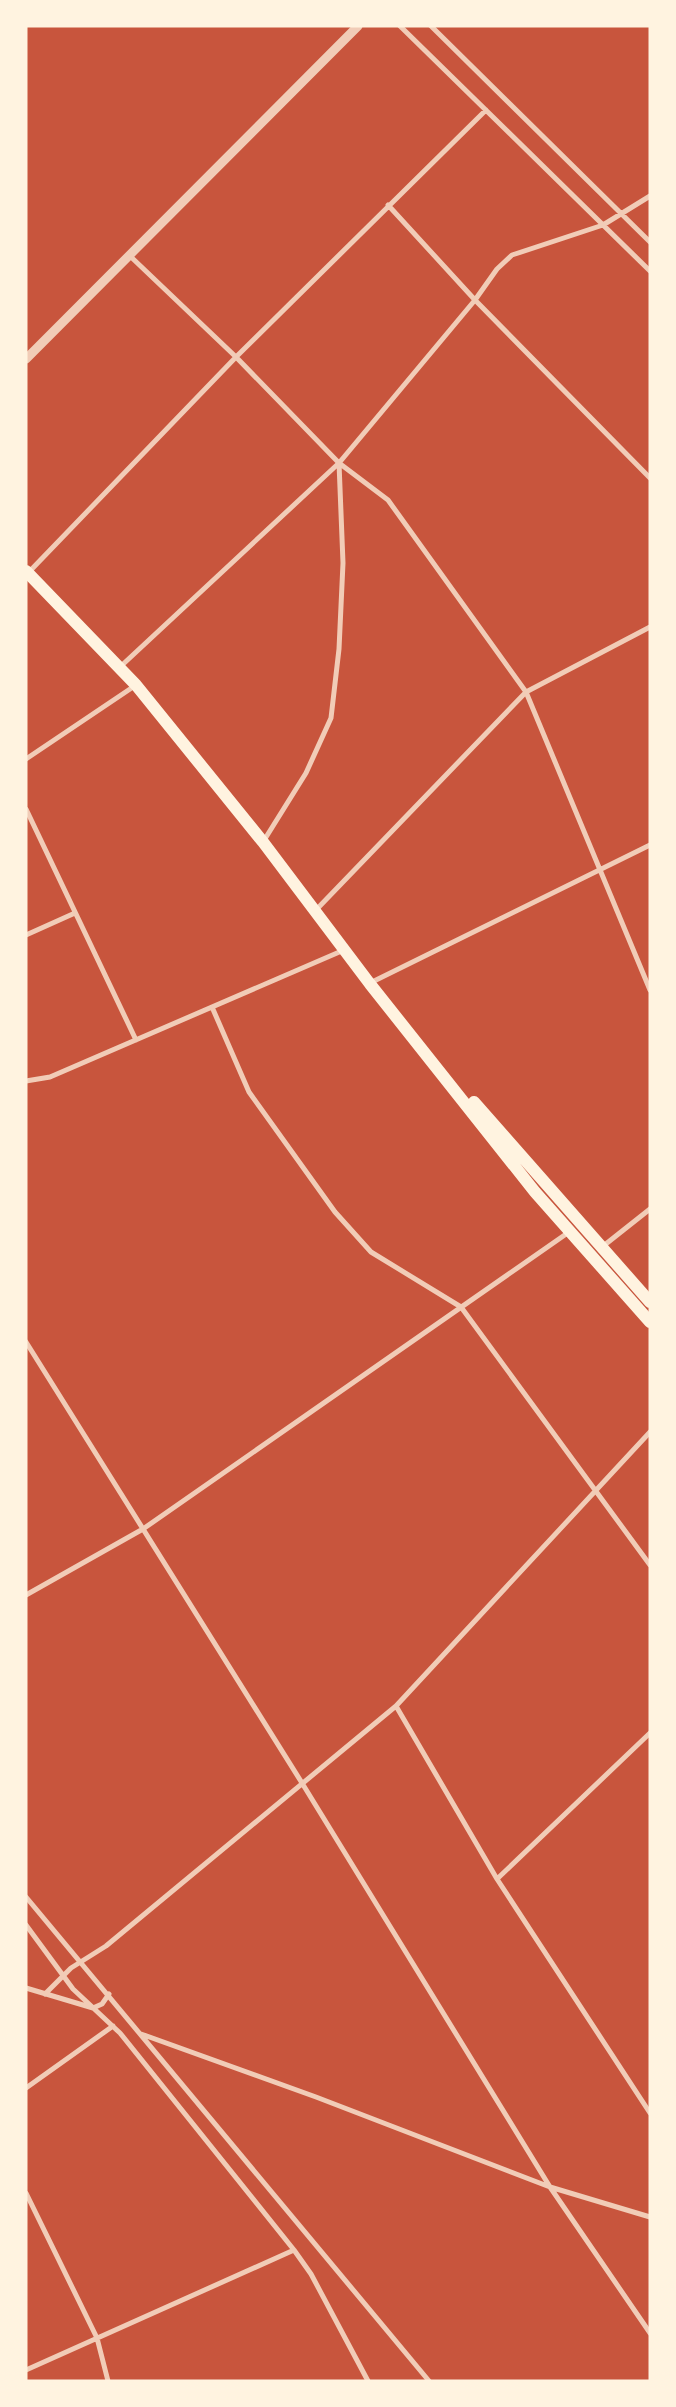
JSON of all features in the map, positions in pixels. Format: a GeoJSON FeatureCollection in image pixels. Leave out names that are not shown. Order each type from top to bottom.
{"type":"FeatureCollection","features":[{"type":"Feature","properties":{"kind":"main road"},"geometry":{"type":"LineString","coordinates":[[27,572],[136,685],[263,842],[370,984],[535,1192],[650,1322]]}},
{"type":"Feature","properties":{"kind":"main road"},"geometry":{"type":"LineString","coordinates":[[370,984],[650,1302]]}},
{"type":"Feature","properties":{"kind":"street"},"geometry":{"type":"LineString","coordinates":[[26,359],[358,26]]}},
{"type":"Feature","properties":{"kind":"street"},"geometry":{"type":"LineString","coordinates":[[400,26],[650,271]]}},
{"type":"Feature","properties":{"kind":"street"},"geometry":{"type":"LineString","coordinates":[[430,26],[650,242]]}},
{"type":"Feature","properties":{"kind":"street"},"geometry":{"type":"LineString","coordinates":[[27,572],[236,357],[486,110]]}},
{"type":"Feature","properties":{"kind":"street"},"geometry":{"type":"LineString","coordinates":[[120,668],[339,464],[476,300],[498,269],[512,255],[603,225],[650,196]]}},
{"type":"Feature","properties":{"kind":"street"},"geometry":{"type":"LineString","coordinates":[[388,205],[476,300],[650,478]]}},
{"type":"Feature","properties":{"kind":"street"},"geometry":{"type":"LineString","coordinates":[[130,256],[236,357],[339,464],[388,500],[526,692],[650,990]]}},
{"type":"Feature","properties":{"kind":"street"},"geometry":{"type":"LineString","coordinates":[[263,842],[306,773],[331,718],[339,650],[343,563],[339,464]]}},
{"type":"Feature","properties":{"kind":"street"},"geometry":{"type":"LineString","coordinates":[[315,911],[526,692],[650,627]]}},
{"type":"Feature","properties":{"kind":"street"},"geometry":{"type":"LineString","coordinates":[[26,758],[136,685]]}},
{"type":"Feature","properties":{"kind":"street"},"geometry":{"type":"LineString","coordinates":[[26,809],[136,1040]]}},
{"type":"Feature","properties":{"kind":"street"},"geometry":{"type":"LineString","coordinates":[[370,984],[650,845]]}},
{"type":"Feature","properties":{"kind":"street"},"geometry":{"type":"LineString","coordinates":[[26,936],[75,913]]}},
{"type":"Feature","properties":{"kind":"street"},"geometry":{"type":"LineString","coordinates":[[26,1081],[50,1077],[344,950]]}},
{"type":"Feature","properties":{"kind":"street"},"geometry":{"type":"LineString","coordinates":[[212,1007],[249,1092],[336,1212],[371,1252],[461,1308],[650,1565]]}},
{"type":"Feature","properties":{"kind":"street"},"geometry":{"type":"LineString","coordinates":[[601,1247],[650,1209]]}},
{"type":"Feature","properties":{"kind":"street"},"geometry":{"type":"LineString","coordinates":[[26,1595],[143,1529],[570,1232]]}},
{"type":"Feature","properties":{"kind":"street"},"geometry":{"type":"LineString","coordinates":[[26,1342],[302,1783],[550,2187],[650,2333]]}},
{"type":"Feature","properties":{"kind":"street"},"geometry":{"type":"LineString","coordinates":[[45,1994],[64,1975],[106,1946],[396,1706],[650,1432]]}},
{"type":"Feature","properties":{"kind":"street"},"geometry":{"type":"LineString","coordinates":[[396,1706],[497,1879],[650,2113]]}},
{"type":"Feature","properties":{"kind":"street"},"geometry":{"type":"LineString","coordinates":[[497,1879],[650,1733]]}},
{"type":"Feature","properties":{"kind":"street"},"geometry":{"type":"LineString","coordinates":[[26,1897],[109,1994],[429,2381]]}},
{"type":"Feature","properties":{"kind":"street"},"geometry":{"type":"LineString","coordinates":[[26,1925],[64,1975],[93,2008],[113,2026],[294,2250],[311,2274],[368,2381]]}},
{"type":"Feature","properties":{"kind":"street"},"geometry":{"type":"LineString","coordinates":[[26,1988],[93,2008],[102,2004],[109,1994]]}},
{"type":"Feature","properties":{"kind":"street"},"geometry":{"type":"LineString","coordinates":[[26,2088],[113,2026]]}},
{"type":"Feature","properties":{"kind":"street"},"geometry":{"type":"LineString","coordinates":[[141,2034],[316,2097],[550,2187],[650,2217]]}},
{"type":"Feature","properties":{"kind":"street"},"geometry":{"type":"LineString","coordinates":[[26,2193],[97,2338],[108,2381]]}},
{"type":"Feature","properties":{"kind":"street"},"geometry":{"type":"LineString","coordinates":[[26,2370],[294,2250]]}}]}
